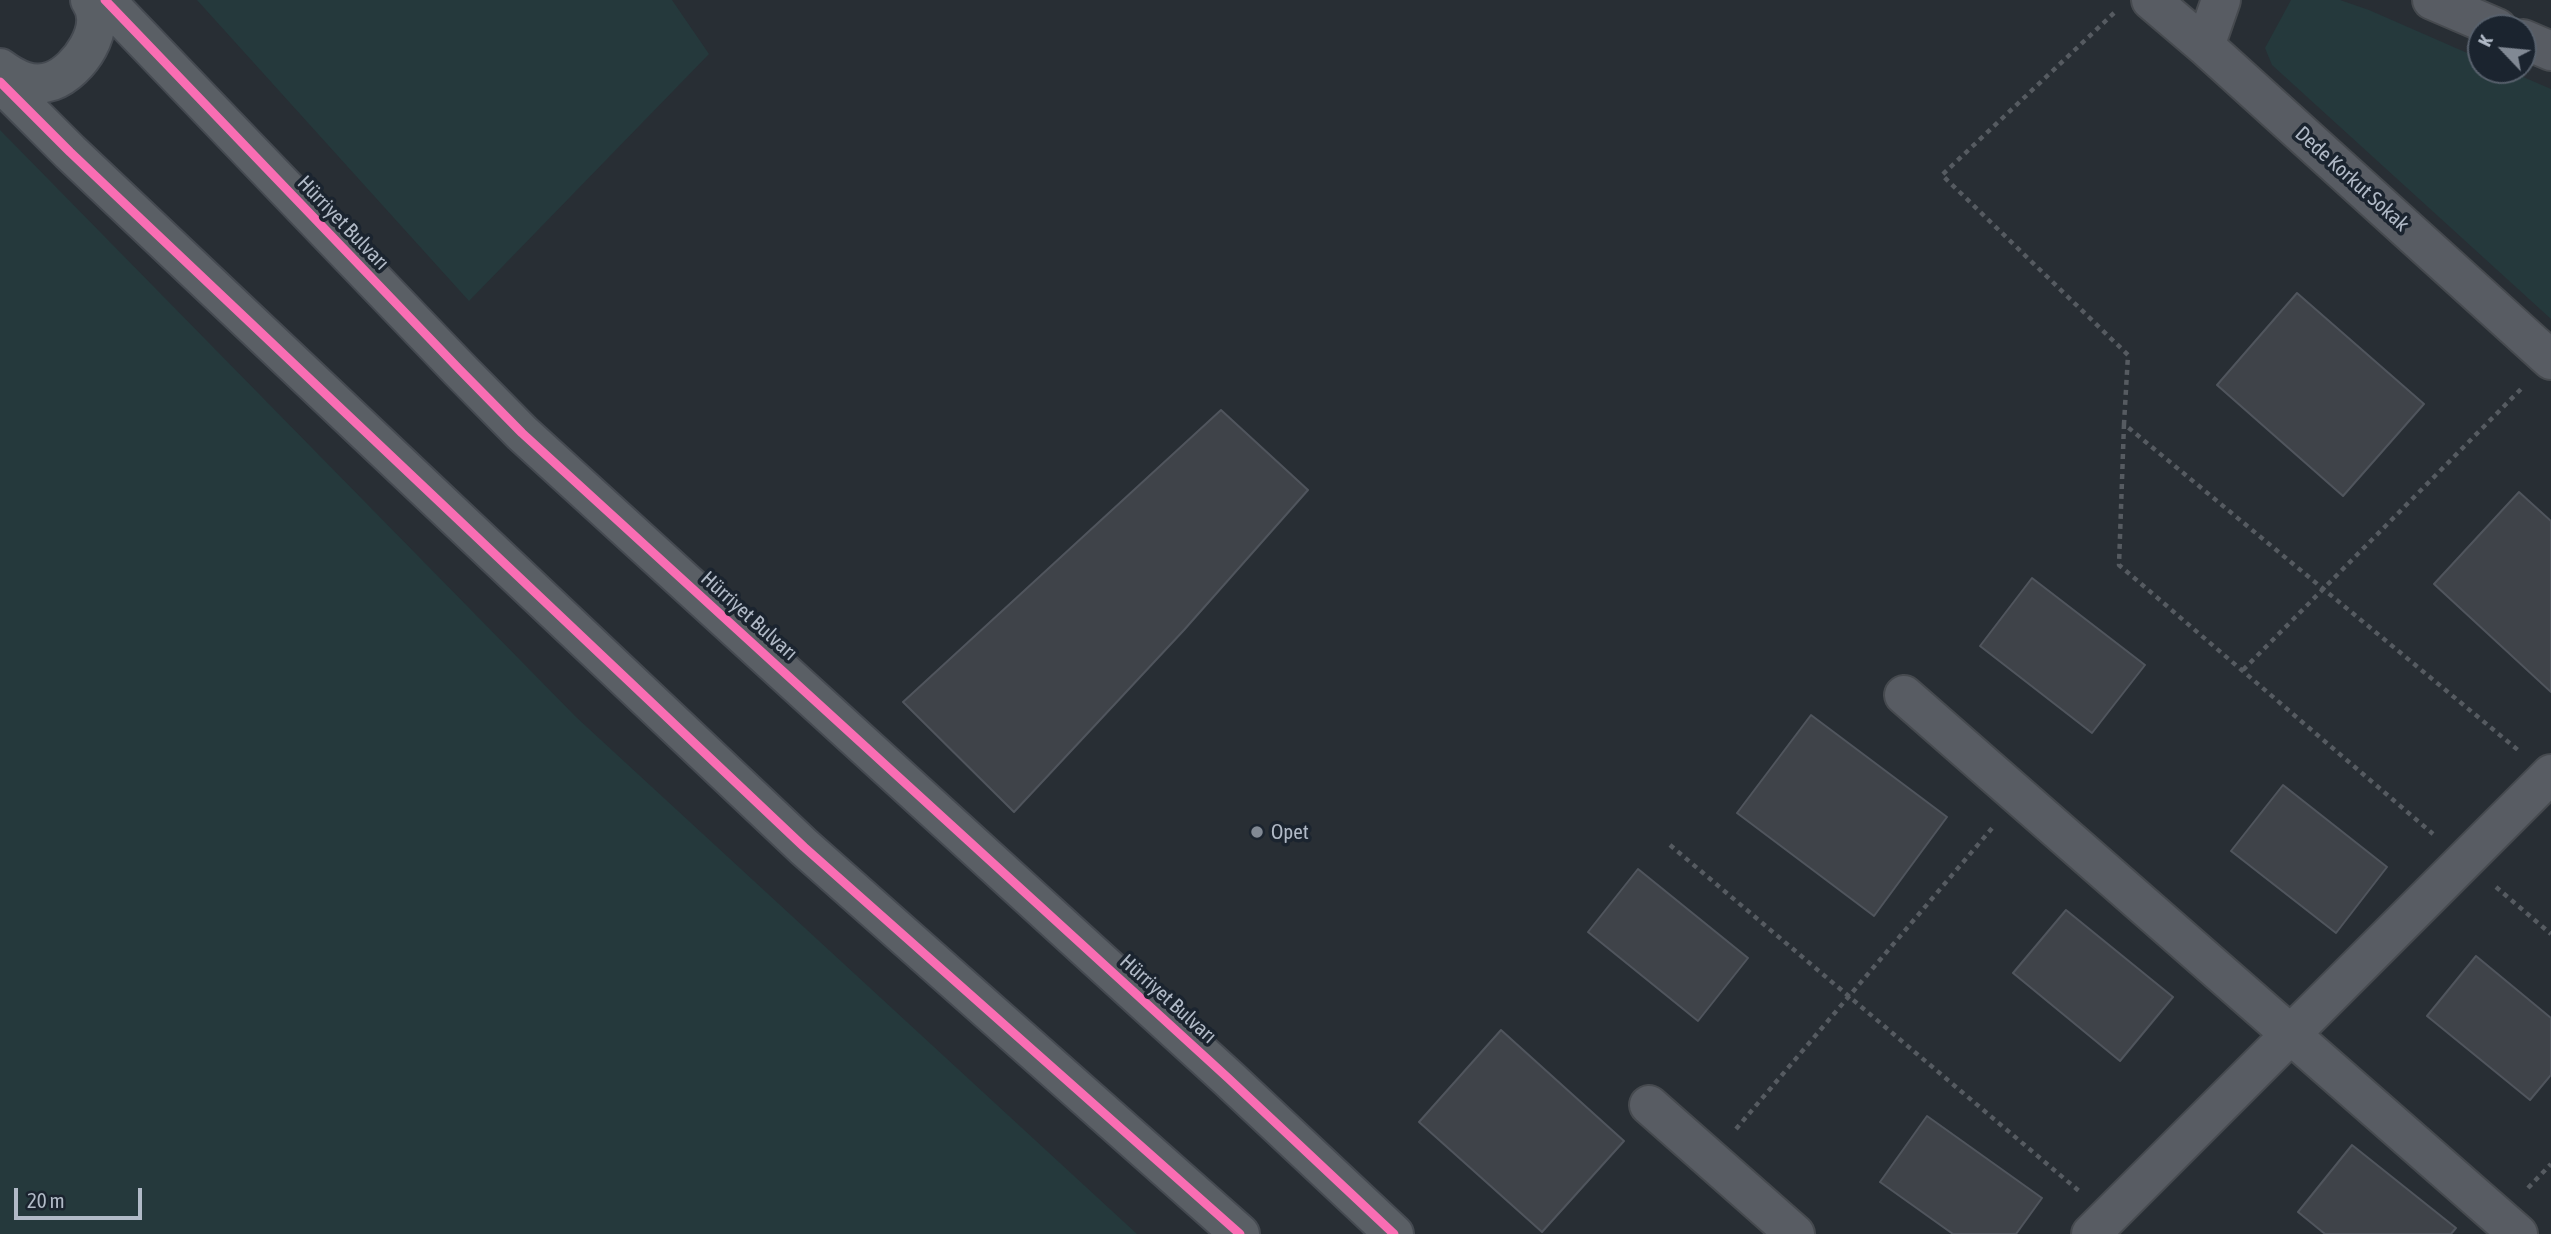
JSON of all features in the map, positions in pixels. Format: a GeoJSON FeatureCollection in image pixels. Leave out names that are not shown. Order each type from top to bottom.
{"type":"FeatureCollection","features":[{"type":"Feature","properties":{"kind":"main road"},"geometry":{"type":"LineString","coordinates":[[0,68],[17,80],[33,83],[52,81],[75,65],[90,47],[95,24],[90,0]]}},
{"type":"Feature","properties":{"kind":"main road","name":"Hürriyet Bulvarı"},"geometry":{"type":"LineString","coordinates":[[105,0],[522,433],[1238,1087],[1394,1234]]}},
{"type":"Feature","properties":{"kind":"main road"},"geometry":{"type":"LineString","coordinates":[[0,82],[70,152],[804,847],[1240,1234]]}},
{"type":"Feature","properties":{"kind":"street"},"geometry":{"type":"LineString","coordinates":[[2205,46],[2221,0]]}},
{"type":"Feature","properties":{"kind":"street"},"geometry":{"type":"LineString","coordinates":[[2432,0],[2467,15]]}},
{"type":"Feature","properties":{"kind":"street","name":"Dede Korkut Sokak"},"geometry":{"type":"LineString","coordinates":[[2134,5],[2205,46],[2551,359]]}},
{"type":"Feature","properties":{"kind":"street"},"geometry":{"type":"LineString","coordinates":[[1904,695],[2518,1234]]}},
{"type":"Feature","properties":{"kind":"street"},"geometry":{"type":"LineString","coordinates":[[2100,1225],[2550,775]]}},
{"type":"Feature","properties":{"kind":"street"},"geometry":{"type":"LineString","coordinates":[[1649,1105],[1795,1234]]}},
{"type":"Feature","properties":{"kind":"path"},"geometry":{"type":"LineString","coordinates":[[2134,5],[1942,175],[2128,355],[2119,565],[2551,934]]}},
{"type":"Feature","properties":{"kind":"path"},"geometry":{"type":"LineString","coordinates":[[2243,670],[2551,359]]}},
{"type":"Feature","properties":{"kind":"path"},"geometry":{"type":"LineString","coordinates":[[2124,424],[2550,775]]}},
{"type":"Feature","properties":{"kind":"path"},"geometry":{"type":"LineString","coordinates":[[1711,1160],[2019,796]]}},
{"type":"Feature","properties":{"kind":"path"},"geometry":{"type":"LineString","coordinates":[[1670,845],[1849,996],[2100,1225]]}},
{"type":"Feature","properties":{"kind":"green space"},"geometry":{"type":"Polygon","coordinates":[[[197,0],[672,0],[709,54],[469,301],[197,0]]]}},
{"type":"Feature","properties":{"kind":"green space"},"geometry":{"type":"Polygon","coordinates":[[[2291,0],[2340,0],[2467,53],[2467,84],[2537,83],[2551,89],[2551,319],[2272,65],[2265,48],[2291,0]]]}},
{"type":"Feature","properties":{"kind":"green space"},"geometry":{"type":"Polygon","coordinates":[[[0,130],[576,717],[1137,1234],[0,1234],[0,130]]]}},
{"type":"Feature","properties":{"kind":"building"},"geometry":{"type":"Polygon","coordinates":[[[2297,293],[2424,404],[2343,496],[2217,385],[2297,293]]]}},
{"type":"Feature","properties":{"kind":"building"},"geometry":{"type":"Polygon","coordinates":[[[1221,410],[1308,490],[1184,630],[1014,812],[903,702],[1221,410]]]}},
{"type":"Feature","properties":{"kind":"building"},"geometry":{"type":"Polygon","coordinates":[[[2519,492],[2551,521],[2551,692],[2434,584],[2519,492]]]}},
{"type":"Feature","properties":{"kind":"building"},"geometry":{"type":"Polygon","coordinates":[[[2032,578],[2145,665],[2092,733],[1980,646],[2032,578]]]}},
{"type":"Feature","properties":{"kind":"building"},"geometry":{"type":"Polygon","coordinates":[[[1811,715],[1947,817],[1874,916],[1737,813],[1811,715]]]}},
{"type":"Feature","properties":{"kind":"building"},"geometry":{"type":"Polygon","coordinates":[[[2283,785],[2387,867],[2336,933],[2231,851],[2283,785]]]}},
{"type":"Feature","properties":{"kind":"building"},"geometry":{"type":"Polygon","coordinates":[[[1638,869],[1748,958],[1698,1021],[1588,932],[1638,869]]]}},
{"type":"Feature","properties":{"kind":"building"},"geometry":{"type":"Polygon","coordinates":[[[2066,910],[2173,997],[2120,1061],[2013,973],[2066,910]]]}},
{"type":"Feature","properties":{"kind":"building"},"geometry":{"type":"Polygon","coordinates":[[[2476,956],[2551,1018],[2551,1075],[2530,1100],[2427,1016],[2476,956]]]}},
{"type":"Feature","properties":{"kind":"building"},"geometry":{"type":"Polygon","coordinates":[[[1501,1030],[1624,1141],[1542,1232],[1419,1122],[1501,1030]]]}},
{"type":"Feature","properties":{"kind":"building"},"geometry":{"type":"Polygon","coordinates":[[[1927,1116],[2042,1198],[2016,1234],[1953,1234],[1880,1182],[1927,1116]]]}},
{"type":"Feature","properties":{"kind":"building"},"geometry":{"type":"Polygon","coordinates":[[[2352,1145],[2456,1228],[2451,1234],[2325,1234],[2298,1212],[2352,1145]]]}},
{"type":"Feature","properties":{"kind":"cycle path"},"geometry":{"type":"LineString","coordinates":[[105,0],[522,433],[1228,1078],[1394,1234]]}},
{"type":"Feature","properties":{"kind":"cycle path"},"geometry":{"type":"LineString","coordinates":[[0,82],[70,152],[804,847],[1240,1234]]}},
{"type":"Feature","properties":{"kind":"place","name":"Opet"},"geometry":{"type":"Point","coordinates":[1257,832]}}]}
